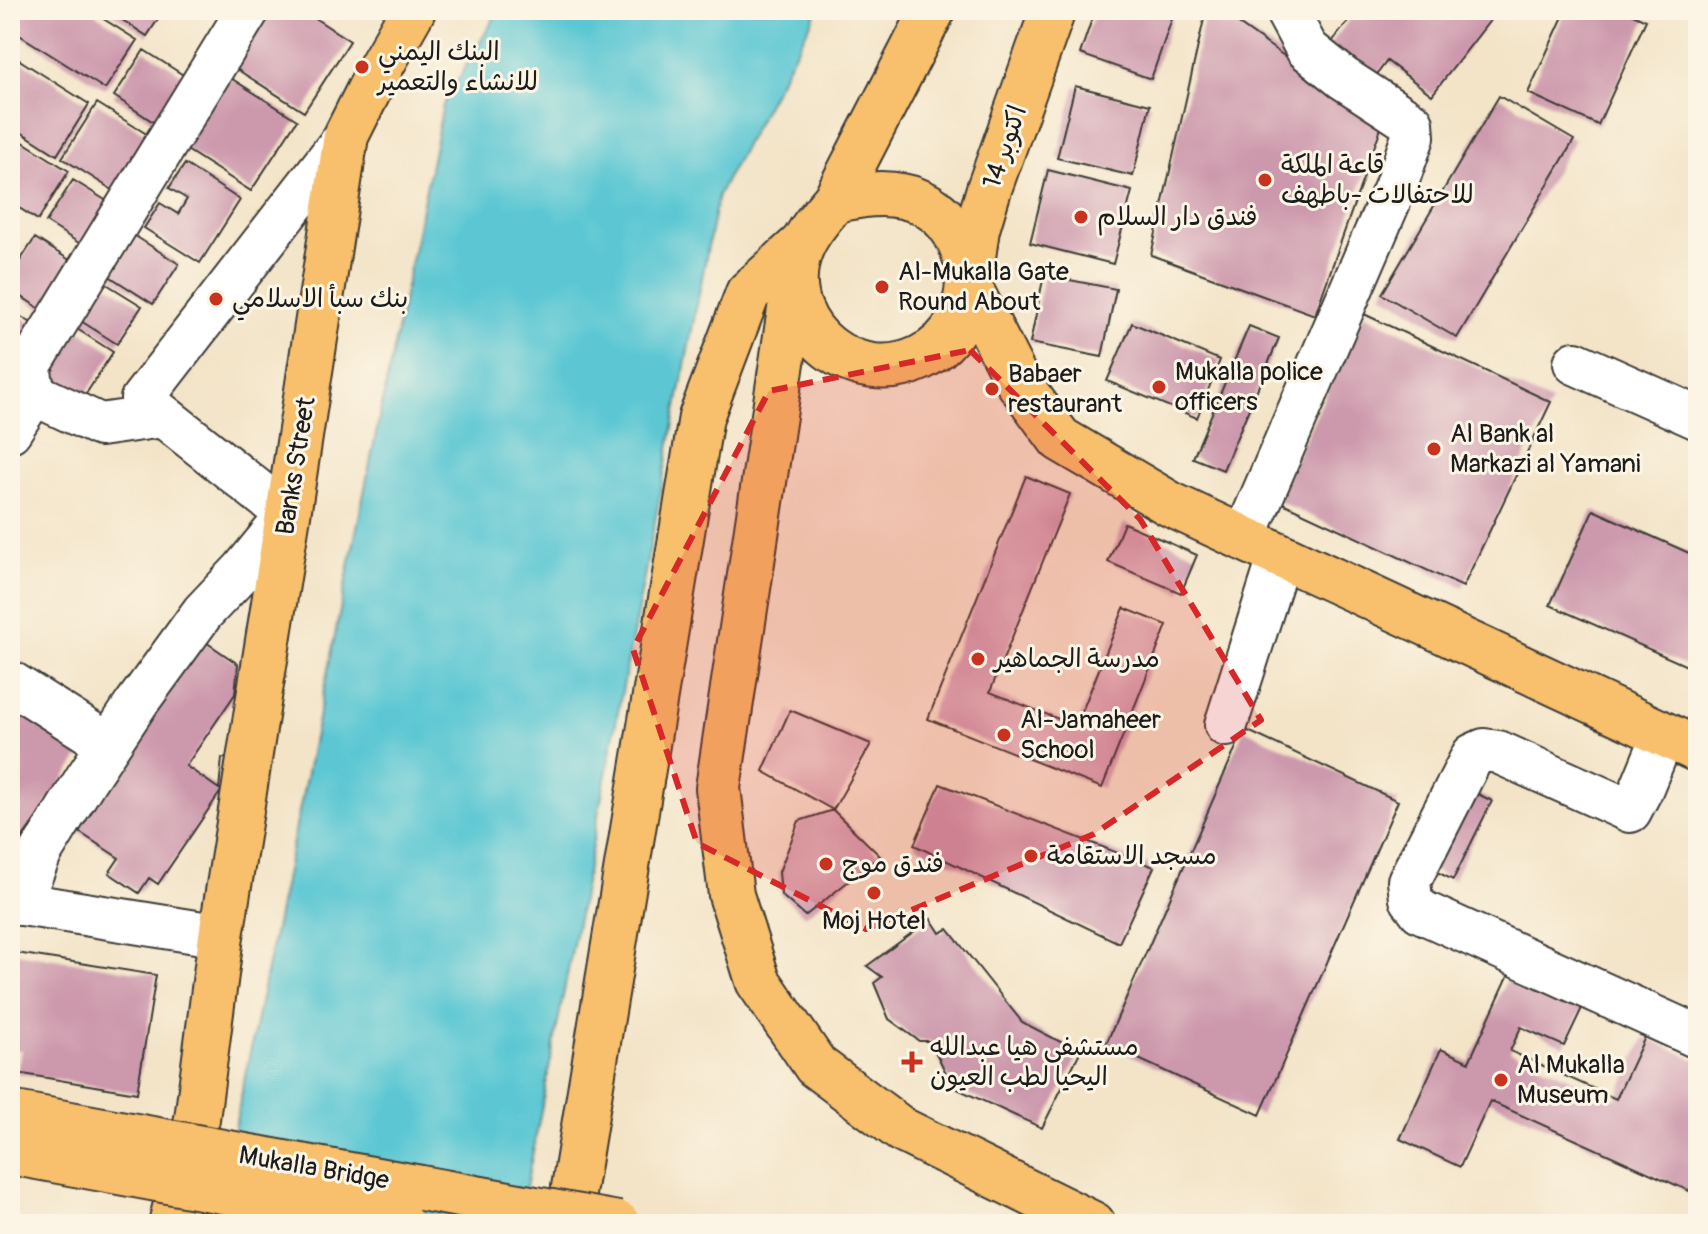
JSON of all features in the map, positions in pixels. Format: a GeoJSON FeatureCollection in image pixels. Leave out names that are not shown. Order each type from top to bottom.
{"type":"FeatureCollection","features":[{"type":"Feature","properties":{"kind":"main road","name":"Banks Street"},"geometry":{"type":"LineString","coordinates":[[171,1224],[197,1119],[221,936],[346,136],[413,10]]}},
{"type":"Feature","properties":{"kind":"main road"},"geometry":{"type":"LineString","coordinates":[[933,10],[835,200],[798,260],[718,788],[731,895],[758,981],[816,1066],[902,1130],[1093,1224]]}},
{"type":"Feature","properties":{"kind":"main road","name":"14 اكتوبر"},"geometry":{"type":"LineString","coordinates":[[969,286],[977,229],[989,189],[1053,10]]}},
{"type":"Feature","properties":{"kind":"main road"},"geometry":{"type":"LineString","coordinates":[[798,260],[798,305],[811,332],[834,353],[861,365],[892,367],[921,358],[945,340],[962,315],[969,286],[966,256],[953,229],[931,208],[904,196],[873,193],[835,200]]}},
{"type":"Feature","properties":{"kind":"main road"},"geometry":{"type":"LineString","coordinates":[[568,1224],[701,417],[748,293],[798,260]]}},
{"type":"Feature","properties":{"kind":"main road"},"geometry":{"type":"LineString","coordinates":[[969,286],[1016,379],[1060,439],[1170,504],[1681,742]]}},
{"type":"Feature","properties":{"kind":"main road","name":"Mukalla Bridge"},"geometry":{"type":"LineString","coordinates":[[10,1113],[618,1224]]}},
{"type":"Feature","properties":{"kind":"main road","name":"Mukalla Bridge"},"geometry":{"type":"LineString","coordinates":[[10,1152],[401,1224]]}},
{"type":"Feature","properties":{"kind":"street"},"geometry":{"type":"LineString","coordinates":[[10,431],[34,394],[29,367],[248,10]]}},
{"type":"Feature","properties":{"kind":"street"},"geometry":{"type":"LineString","coordinates":[[1226,725],[1262,547],[1413,137],[1412,123],[1343,78],[1307,49],[1286,10]]}},
{"type":"Feature","properties":{"kind":"street"},"geometry":{"type":"LineString","coordinates":[[221,936],[15,903],[41,852],[108,744],[203,612],[243,570],[288,515],[142,399],[346,136]]}},
{"type":"Feature","properties":{"kind":"street"},"geometry":{"type":"LineString","coordinates":[[1575,363],[1698,418]]}},
{"type":"Feature","properties":{"kind":"street"},"geometry":{"type":"LineString","coordinates":[[34,394],[100,425],[162,416]]}},
{"type":"Feature","properties":{"kind":"street"},"geometry":{"type":"LineString","coordinates":[[10,682],[108,744]]}},
{"type":"Feature","properties":{"kind":"street"},"geometry":{"type":"LineString","coordinates":[[1681,742],[1641,790],[1630,811],[1498,752],[1484,750],[1473,755],[1409,881],[1411,899],[1420,911],[1698,1037]]}},
{"type":"Feature","properties":{"kind":"highlighted area"},"geometry":{"type":"Polygon","coordinates":[[[970,350],[1140,519],[1261,720],[1094,834],[866,929],[697,843],[633,649],[769,391],[970,350]]]}},
{"type":"Feature","properties":{"kind":"water"},"geometry":{"type":"Polygon","coordinates":[[[499,10],[818,10],[718,195],[519,1224],[215,1224],[443,105],[499,10]]]}},
{"type":"Feature","properties":{"kind":"building"},"geometry":{"type":"Polygon","coordinates":[[[10,10],[89,10],[137,40],[105,89],[10,29],[10,10]]]}},
{"type":"Feature","properties":{"kind":"building"},"geometry":{"type":"Polygon","coordinates":[[[107,10],[164,10],[147,36],[107,10]]]}},
{"type":"Feature","properties":{"kind":"building"},"geometry":{"type":"Polygon","coordinates":[[[261,10],[302,10],[350,41],[304,112],[227,63],[261,10]]]}},
{"type":"Feature","properties":{"kind":"building"},"geometry":{"type":"Polygon","coordinates":[[[1095,10],[1175,10],[1151,79],[1080,54],[1095,10]]]}},
{"type":"Feature","properties":{"kind":"building","name":"قاعة الملكة للاحتفالات -باطهف"},"geometry":{"type":"Polygon","coordinates":[[[1206,10],[1219,10],[1382,125],[1315,315],[1151,255],[1206,10]]]}},
{"type":"Feature","properties":{"kind":"building"},"geometry":{"type":"Polygon","coordinates":[[[1346,10],[1498,10],[1432,95],[1387,61],[1365,90],[1321,56],[1353,15],[1346,10]]]}},
{"type":"Feature","properties":{"kind":"building"},"geometry":{"type":"Polygon","coordinates":[[[1566,10],[1624,10],[1646,20],[1598,125],[1528,93],[1566,10]]]}},
{"type":"Feature","properties":{"kind":"building"},"geometry":{"type":"Polygon","coordinates":[[[144,50],[188,78],[158,125],[114,96],[144,50]]]}},
{"type":"Feature","properties":{"kind":"building"},"geometry":{"type":"Polygon","coordinates":[[[10,54],[89,104],[57,155],[10,125],[10,54]]]}},
{"type":"Feature","properties":{"kind":"building"},"geometry":{"type":"Polygon","coordinates":[[[221,72],[297,120],[251,191],[176,143],[221,72]]]}},
{"type":"Feature","properties":{"kind":"building"},"geometry":{"type":"Polygon","coordinates":[[[1075,86],[1150,105],[1133,176],[1057,158],[1075,86]]]}},
{"type":"Feature","properties":{"kind":"building"},"geometry":{"type":"Polygon","coordinates":[[[1499,96],[1574,140],[1457,338],[1382,294],[1499,96]]]}},
{"type":"Feature","properties":{"kind":"building"},"geometry":{"type":"Polygon","coordinates":[[[97,103],[169,148],[133,203],[62,158],[97,103]]]}},
{"type":"Feature","properties":{"kind":"building"},"geometry":{"type":"Polygon","coordinates":[[[12,135],[69,171],[38,220],[10,202],[12,135]]]}},
{"type":"Feature","properties":{"kind":"building"},"geometry":{"type":"Polygon","coordinates":[[[185,164],[240,200],[200,263],[144,228],[160,203],[178,214],[187,199],[169,188],[185,164]]]}},
{"type":"Feature","properties":{"kind":"building","name":"فندق دار السلام"},"geometry":{"type":"Polygon","coordinates":[[[1048,170],[1132,191],[1113,264],[1030,243],[1048,170]]]}},
{"type":"Feature","properties":{"kind":"building"},"geometry":{"type":"Polygon","coordinates":[[[73,180],[118,208],[90,250],[46,222],[73,180]]]}},
{"type":"Feature","properties":{"kind":"building"},"geometry":{"type":"Polygon","coordinates":[[[118,225],[179,264],[153,304],[92,265],[118,225]]]}},
{"type":"Feature","properties":{"kind":"building"},"geometry":{"type":"Polygon","coordinates":[[[35,238],[79,266],[48,314],[10,289],[10,276],[35,238]]]}},
{"type":"Feature","properties":{"kind":"building"},"geometry":{"type":"Polygon","coordinates":[[[84,270],[142,306],[117,344],[59,307],[84,270]]]}},
{"type":"Feature","properties":{"kind":"building"},"geometry":{"type":"Polygon","coordinates":[[[1044,275],[1116,289],[1102,357],[1030,343],[1044,275]]]}},
{"type":"Feature","properties":{"kind":"building"},"geometry":{"type":"Polygon","coordinates":[[[10,310],[46,332],[10,388],[10,310]]]}},
{"type":"Feature","properties":{"kind":"building"},"geometry":{"type":"Polygon","coordinates":[[[1364,314],[1551,402],[1463,587],[1276,500],[1364,314]]]}},
{"type":"Feature","properties":{"kind":"building"},"geometry":{"type":"Polygon","coordinates":[[[63,320],[113,352],[71,417],[21,386],[63,320]]]}},
{"type":"Feature","properties":{"kind":"building"},"geometry":{"type":"Polygon","coordinates":[[[1132,323],[1220,360],[1197,418],[1107,381],[1132,323]]]}},
{"type":"Feature","properties":{"kind":"building"},"geometry":{"type":"Polygon","coordinates":[[[1249,326],[1279,338],[1223,470],[1193,458],[1249,326]]]}},
{"type":"Feature","properties":{"kind":"building","name":"مدرسة الجماهير"},"geometry":{"type":"Polygon","coordinates":[[[1026,476],[1070,494],[990,692],[1076,726],[1124,608],[1167,625],[1102,788],[928,719],[1026,476]]]}},
{"type":"Feature","properties":{"kind":"building"},"geometry":{"type":"Polygon","coordinates":[[[1593,510],[1698,557],[1698,671],[1550,605],[1593,510]]]}},
{"type":"Feature","properties":{"kind":"building"},"geometry":{"type":"Polygon","coordinates":[[[1124,523],[1197,555],[1181,593],[1108,562],[1124,523]]]}},
{"type":"Feature","properties":{"kind":"building"},"geometry":{"type":"Polygon","coordinates":[[[197,636],[238,664],[235,694],[186,766],[219,789],[222,758],[239,760],[236,793],[221,791],[158,884],[149,878],[139,893],[109,873],[119,858],[70,826],[197,636]]]}},
{"type":"Feature","properties":{"kind":"building"},"geometry":{"type":"Polygon","coordinates":[[[10,701],[83,752],[10,855],[10,701]]]}},
{"type":"Feature","properties":{"kind":"building"},"geometry":{"type":"Polygon","coordinates":[[[790,710],[871,744],[833,810],[763,771],[790,710]]]}},
{"type":"Feature","properties":{"kind":"building"},"geometry":{"type":"Polygon","coordinates":[[[1244,729],[1398,801],[1260,1115],[1106,1044],[1244,729]]]}},
{"type":"Feature","properties":{"kind":"building","name":"مسجد الاستقامة"},"geometry":{"type":"Polygon","coordinates":[[[940,784],[1154,867],[1119,943],[914,845],[940,784]]]}},
{"type":"Feature","properties":{"kind":"building"},"geometry":{"type":"Polygon","coordinates":[[[1472,791],[1492,801],[1453,880],[1433,870],[1472,791]]]}},
{"type":"Feature","properties":{"kind":"building","name":"فندق موج"},"geometry":{"type":"Polygon","coordinates":[[[833,810],[880,856],[805,916],[781,895],[779,872],[799,821],[833,810]]]}},
{"type":"Feature","properties":{"kind":"building"},"geometry":{"type":"Polygon","coordinates":[[[931,919],[940,933],[948,929],[1022,1022],[1080,1052],[1042,1128],[953,1087],[930,1041],[919,1041],[889,1019],[874,983],[882,977],[867,966],[931,919]]]}},
{"type":"Feature","properties":{"kind":"building"},"geometry":{"type":"Polygon","coordinates":[[[10,952],[156,975],[137,1093],[17,1073],[21,1050],[10,1048],[10,952]]]}},
{"type":"Feature","properties":{"kind":"building","name":"Al Mukalla Museum"},"geometry":{"type":"Polygon","coordinates":[[[1509,974],[1582,1008],[1564,1046],[1521,1027],[1510,1051],[1616,1099],[1645,1037],[1698,1061],[1698,1195],[1490,1101],[1460,1167],[1400,1139],[1441,1049],[1469,1062],[1509,974]]]}},
{"type":"Feature","properties":{"kind":"place","name":"البنك اليمني للانشاء والتعمير"},"geometry":{"type":"Point","coordinates":[362,67]}},
{"type":"Feature","properties":{"kind":"place","name":"قاعة الملكة للاحتفالات -باطهف"},"geometry":{"type":"Point","coordinates":[1265,180]}},
{"type":"Feature","properties":{"kind":"place","name":"فندق دار السلام"},"geometry":{"type":"Point","coordinates":[1081,217]}},
{"type":"Feature","properties":{"kind":"place","name":"Al-Mukalla Gate Round About"},"geometry":{"type":"Point","coordinates":[882,287]}},
{"type":"Feature","properties":{"kind":"place","name":"بنك سبأ الاسلامي"},"geometry":{"type":"Point","coordinates":[216,299]}},
{"type":"Feature","properties":{"kind":"place","name":"Mukalla police officers"},"geometry":{"type":"Point","coordinates":[1159,387]}},
{"type":"Feature","properties":{"kind":"place","name":"Babaer restaurant"},"geometry":{"type":"Point","coordinates":[992,389]}},
{"type":"Feature","properties":{"kind":"place","name":"Al Bank al Markazi al Yamani"},"geometry":{"type":"Point","coordinates":[1434,449]}},
{"type":"Feature","properties":{"kind":"place","name":"مدرسة الجماهير"},"geometry":{"type":"Point","coordinates":[978,659]}},
{"type":"Feature","properties":{"kind":"place","name":"Al-Jamaheer School"},"geometry":{"type":"Point","coordinates":[1004,735]}},
{"type":"Feature","properties":{"kind":"place","name":"مسجد الاستقامة"},"geometry":{"type":"Point","coordinates":[1031,856]}},
{"type":"Feature","properties":{"kind":"place","name":"فندق موج"},"geometry":{"type":"Point","coordinates":[826,864]}},
{"type":"Feature","properties":{"kind":"place","name":"Moj Hotel"},"geometry":{"type":"Point","coordinates":[874,893]}},
{"type":"Feature","properties":{"kind":"place","name":"مستشفى هيا عبدالله اليحيا لطب العيون"},"geometry":{"type":"Point","coordinates":[912,1062]}},
{"type":"Feature","properties":{"kind":"place","name":"Al Mukalla Museum"},"geometry":{"type":"Point","coordinates":[1501,1080]}}]}
